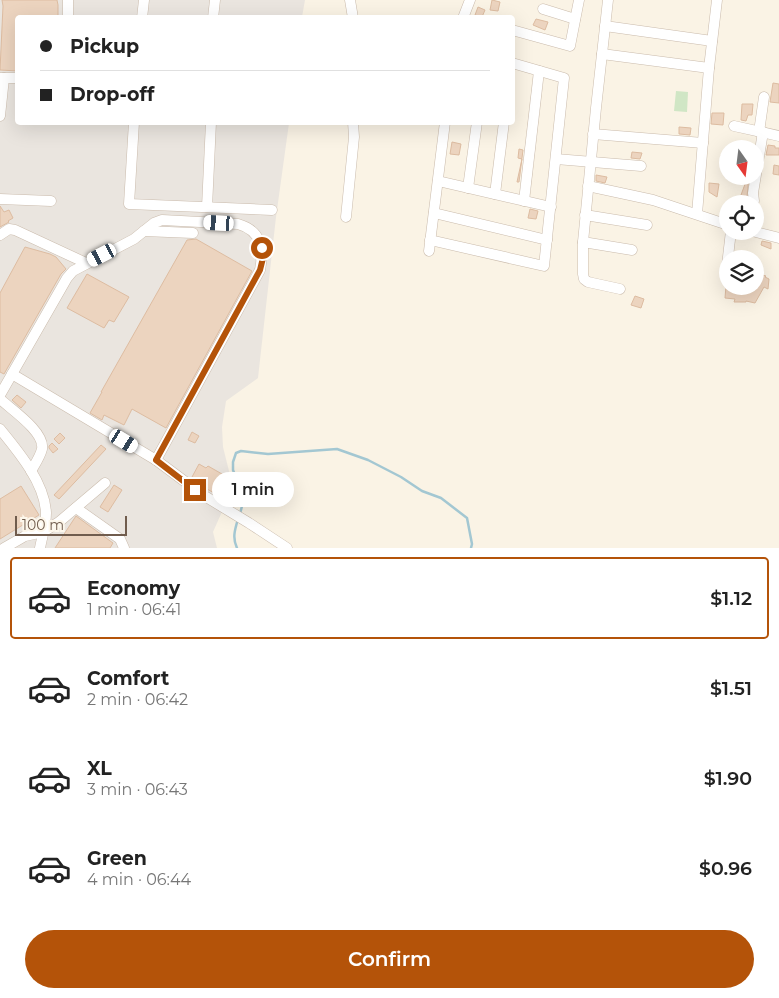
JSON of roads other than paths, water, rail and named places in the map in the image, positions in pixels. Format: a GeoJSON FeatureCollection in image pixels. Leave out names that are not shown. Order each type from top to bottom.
{"type":"FeatureCollection","features":[{"type":"Feature","properties":{"kind":"street"},"geometry":{"type":"LineString","coordinates":[[68,0],[68,15]]}},
{"type":"Feature","properties":{"kind":"street"},"geometry":{"type":"LineString","coordinates":[[142,15],[144,0]]}},
{"type":"Feature","properties":{"kind":"street"},"geometry":{"type":"LineString","coordinates":[[214,15],[216,0]]}},
{"type":"Feature","properties":{"kind":"street"},"geometry":{"type":"LineString","coordinates":[[350,0],[352,15]]}},
{"type":"Feature","properties":{"kind":"street"},"geometry":{"type":"LineString","coordinates":[[465,15],[470,0]]}},
{"type":"Feature","properties":{"kind":"street"},"geometry":{"type":"LineString","coordinates":[[515,31],[570,46],[579,0]]}},
{"type":"Feature","properties":{"kind":"street"},"geometry":{"type":"LineString","coordinates":[[608,0],[588,186],[583,242],[583,274],[584,279],[588,282],[620,289]]}},
{"type":"Feature","properties":{"kind":"street"},"geometry":{"type":"LineString","coordinates":[[697,214],[716,0]]}},
{"type":"Feature","properties":{"kind":"street"},"geometry":{"type":"LineString","coordinates":[[543,9],[575,19]]}},
{"type":"Feature","properties":{"kind":"street"},"geometry":{"type":"LineString","coordinates":[[605,26],[712,41]]}},
{"type":"Feature","properties":{"kind":"street"},"geometry":{"type":"LineString","coordinates":[[602,54],[709,68]]}},
{"type":"Feature","properties":{"kind":"street"},"geometry":{"type":"LineString","coordinates":[[445,125],[429,245],[544,266],[564,78],[515,64]]}},
{"type":"Feature","properties":{"kind":"street"},"geometry":{"type":"LineString","coordinates":[[524,201],[539,71]]}},
{"type":"Feature","properties":{"kind":"street"},"geometry":{"type":"LineString","coordinates":[[0,116],[2,78],[15,78]]}},
{"type":"Feature","properties":{"kind":"street"},"geometry":{"type":"LineString","coordinates":[[753,195],[764,97]]}},
{"type":"Feature","properties":{"kind":"street"},"geometry":{"type":"LineString","coordinates":[[134,125],[129,204],[272,210]]}},
{"type":"Feature","properties":{"kind":"street"},"geometry":{"type":"LineString","coordinates":[[208,207],[211,125]]}},
{"type":"Feature","properties":{"kind":"street"},"geometry":{"type":"LineString","coordinates":[[346,217],[354,146],[353,125]]}},
{"type":"Feature","properties":{"kind":"street"},"geometry":{"type":"LineString","coordinates":[[468,188],[477,125]]}},
{"type":"Feature","properties":{"kind":"street"},"geometry":{"type":"LineString","coordinates":[[495,194],[504,125]]}},
{"type":"Feature","properties":{"kind":"street"},"geometry":{"type":"LineString","coordinates":[[734,126],[779,136]]}},
{"type":"Feature","properties":{"kind":"street"},"geometry":{"type":"LineString","coordinates":[[593,134],[703,144]]}},
{"type":"Feature","properties":{"kind":"street"},"geometry":{"type":"LineString","coordinates":[[556,159],[641,166]]}},
{"type":"Feature","properties":{"kind":"street"},"geometry":{"type":"LineString","coordinates":[[438,181],[551,207]]}},
{"type":"Feature","properties":{"kind":"street"},"geometry":{"type":"LineString","coordinates":[[588,186],[653,200],[719,222]]}},
{"type":"Feature","properties":{"kind":"street"},"geometry":{"type":"LineString","coordinates":[[0,199],[51,201]]}},
{"type":"Feature","properties":{"kind":"street"},"geometry":{"type":"LineString","coordinates":[[434,213],[548,240]]}},
{"type":"Feature","properties":{"kind":"street"},"geometry":{"type":"LineString","coordinates":[[586,215],[647,225]]}},
{"type":"Feature","properties":{"kind":"street"},"geometry":{"type":"LineString","coordinates":[[31,471],[40,456],[42,440],[1,393],[67,278],[73,271],[134,238],[154,223],[162,220],[246,226],[253,231],[262,248],[263,258],[260,270],[156,460]]}},
{"type":"Feature","properties":{"kind":"street"},"geometry":{"type":"LineString","coordinates":[[0,235],[9,230],[15,230],[86,263]]}},
{"type":"Feature","properties":{"kind":"street"},"geometry":{"type":"LineString","coordinates":[[144,231],[193,233]]}},
{"type":"Feature","properties":{"kind":"street"},"geometry":{"type":"LineString","coordinates":[[764,234],[779,238]]}},
{"type":"Feature","properties":{"kind":"street"},"geometry":{"type":"LineString","coordinates":[[583,242],[632,250]]}},
{"type":"Feature","properties":{"kind":"street"},"geometry":{"type":"LineString","coordinates":[[12,374],[156,460],[203,496],[287,548]]}},
{"type":"Feature","properties":{"kind":"street"},"geometry":{"type":"LineString","coordinates":[[0,429],[3,439],[31,471],[43,495],[46,515],[40,548]]}},
{"type":"Feature","properties":{"kind":"street"},"geometry":{"type":"LineString","coordinates":[[4,548],[25,536],[43,532],[59,522],[105,483]]}},
{"type":"Feature","properties":{"kind":"street"},"geometry":{"type":"LineString","coordinates":[[76,508],[120,539],[124,548]]}},
{"type":"Feature","properties":{"kind":"waterway"},"geometry":{"type":"LineString","coordinates":[[240,514],[242,493],[233,470],[236,453],[241,451],[268,454],[337,449],[368,460],[401,477],[422,491],[441,498],[467,518],[472,544],[471,548]]}},
{"type":"Feature","properties":{"kind":"waterway"},"geometry":{"type":"LineString","coordinates":[[237,548],[234,537],[238,519]]}}]}
